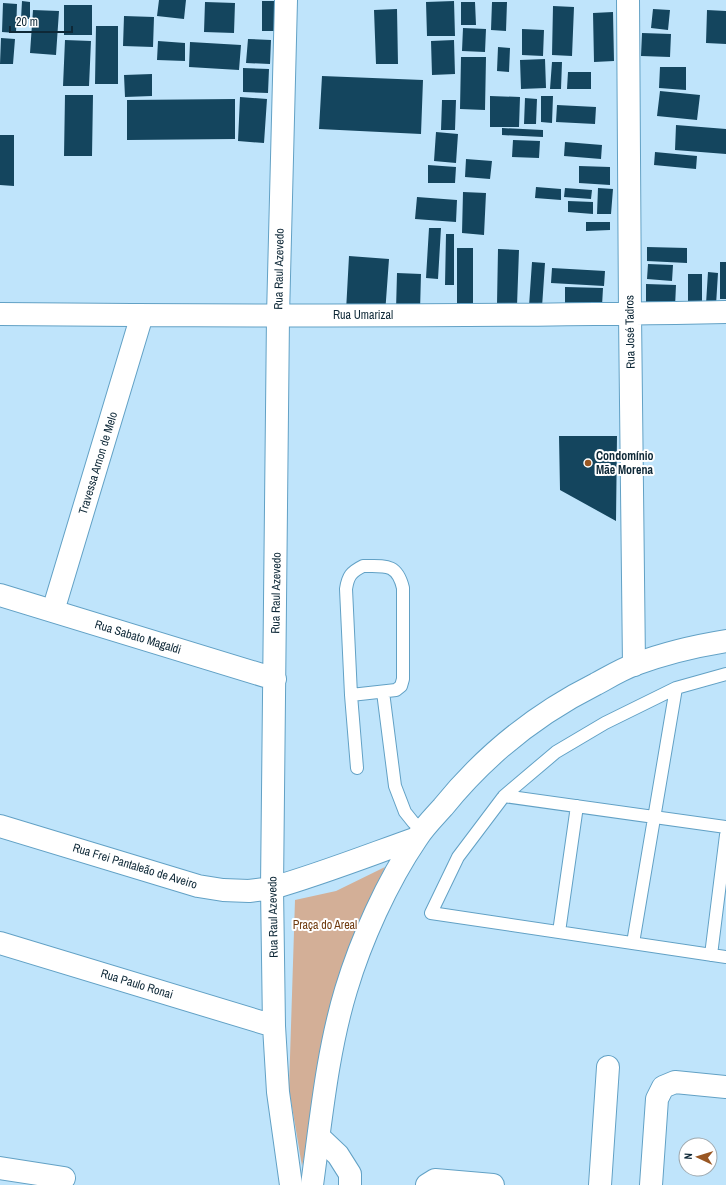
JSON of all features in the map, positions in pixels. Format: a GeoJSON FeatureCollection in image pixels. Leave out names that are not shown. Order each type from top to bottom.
{"type":"FeatureCollection","features":[{"type":"Feature","properties":{"kind":"street","name":"Rua Raul Azevedo"},"geometry":{"type":"LineString","coordinates":[[286,0],[278,316],[272,888],[274,1026],[278,1092],[291,1185]]}},
{"type":"Feature","properties":{"kind":"street","name":"Rua José Tadros"},"geometry":{"type":"LineString","coordinates":[[628,0],[634,664]]}},
{"type":"Feature","properties":{"kind":"street","name":"Rua Umarizal"},"geometry":{"type":"LineString","coordinates":[[0,314],[278,316],[726,312]]}},
{"type":"Feature","properties":{"kind":"street","name":"Travessa Arnon de Melo"},"geometry":{"type":"LineString","coordinates":[[54,611],[142,315]]}},
{"type":"Feature","properties":{"kind":"street","name":"Rua Sabato Magaldi"},"geometry":{"type":"LineString","coordinates":[[0,595],[275,679]]}},
{"type":"Feature","properties":{"kind":"street"},"geometry":{"type":"LineString","coordinates":[[312,1185],[335,1037],[346,991],[360,950],[374,917],[396,874],[420,835],[460,786],[486,759],[512,737],[544,714],[576,694],[634,664],[692,647],[726,641]]}},
{"type":"Feature","properties":{"kind":"street","name":"Rua Frei Pantaleão de Aveiro"},"geometry":{"type":"LineString","coordinates":[[0,826],[198,886],[223,890],[248,891],[272,888],[306,878],[420,835]]}},
{"type":"Feature","properties":{"kind":"street","name":"Rua Paulo Ronai"},"geometry":{"type":"LineString","coordinates":[[0,943],[274,1026]]}},
{"type":"Feature","properties":{"kind":"street"},"geometry":{"type":"LineString","coordinates":[[600,1185],[608,1067]]}},
{"type":"Feature","properties":{"kind":"street"},"geometry":{"type":"LineString","coordinates":[[651,1185],[657,1099],[663,1087],[675,1082],[726,1087]]}},
{"type":"Feature","properties":{"kind":"street"},"geometry":{"type":"LineString","coordinates":[[319,1137],[338,1155],[350,1174],[350,1185]]}},
{"type":"Feature","properties":{"kind":"street"},"geometry":{"type":"LineString","coordinates":[[0,1168],[64,1178]]}},
{"type":"Feature","properties":{"kind":"street"},"geometry":{"type":"LineString","coordinates":[[427,1185],[435,1180],[493,1185]]}},
{"type":"Feature","properties":{"kind":"lane"},"geometry":{"type":"LineString","coordinates":[[351,695],[396,690],[401,686],[403,679],[403,588],[401,577],[394,569],[383,566],[363,566],[354,570],[348,579],[346,589],[351,695],[357,768]]}},
{"type":"Feature","properties":{"kind":"lane"},"geometry":{"type":"LineString","coordinates":[[726,674],[676,688],[605,723],[556,752],[504,796],[458,857],[431,913],[726,957]]}},
{"type":"Feature","properties":{"kind":"lane"},"geometry":{"type":"LineString","coordinates":[[633,943],[676,688]]}},
{"type":"Feature","properties":{"kind":"lane"},"geometry":{"type":"LineString","coordinates":[[383,692],[395,786],[405,812],[413,822],[420,835]]}},
{"type":"Feature","properties":{"kind":"lane"},"geometry":{"type":"LineString","coordinates":[[504,796],[726,827]]}},
{"type":"Feature","properties":{"kind":"lane"},"geometry":{"type":"LineString","coordinates":[[559,932],[577,806]]}},
{"type":"Feature","properties":{"kind":"lane"},"geometry":{"type":"LineString","coordinates":[[710,955],[726,835]]}},
{"type":"Feature","properties":{"kind":"green space","name":"Praça do Areal"},"geometry":{"type":"Polygon","coordinates":[[[385,867],[356,928],[302,1166],[289,1089],[295,900],[336,891],[385,867]]]}},
{"type":"Feature","properties":{"kind":"building"},"geometry":{"type":"Polygon","coordinates":[[[159,0],[186,0],[184,19],[157,16],[159,0]]]}},
{"type":"Feature","properties":{"kind":"building"},"geometry":{"type":"Polygon","coordinates":[[[22,1],[30,2],[30,19],[21,19],[22,1]]]}},
{"type":"Feature","properties":{"kind":"building"},"geometry":{"type":"Polygon","coordinates":[[[262,1],[274,1],[274,31],[262,31],[262,1]]]}},
{"type":"Feature","properties":{"kind":"building"},"geometry":{"type":"Polygon","coordinates":[[[454,1],[455,36],[427,36],[426,2],[454,1]]]}},
{"type":"Feature","properties":{"kind":"building"},"geometry":{"type":"Polygon","coordinates":[[[205,2],[235,3],[234,33],[204,32],[205,2]]]}},
{"type":"Feature","properties":{"kind":"building"},"geometry":{"type":"Polygon","coordinates":[[[461,2],[475,2],[476,25],[461,25],[461,2]]]}},
{"type":"Feature","properties":{"kind":"building"},"geometry":{"type":"Polygon","coordinates":[[[492,2],[507,2],[506,31],[491,30],[492,2]]]}},
{"type":"Feature","properties":{"kind":"building"},"geometry":{"type":"Polygon","coordinates":[[[3,3],[17,4],[16,33],[2,32],[3,3]]]}},
{"type":"Feature","properties":{"kind":"building"},"geometry":{"type":"Polygon","coordinates":[[[64,5],[92,5],[92,35],[64,35],[64,5]]]}},
{"type":"Feature","properties":{"kind":"building"},"geometry":{"type":"Polygon","coordinates":[[[553,6],[574,7],[572,56],[552,55],[553,6]]]}},
{"type":"Feature","properties":{"kind":"building"},"geometry":{"type":"Polygon","coordinates":[[[397,9],[398,64],[376,64],[374,10],[397,9]]]}},
{"type":"Feature","properties":{"kind":"building"},"geometry":{"type":"Polygon","coordinates":[[[653,9],[670,10],[668,30],[651,28],[653,9]]]}},
{"type":"Feature","properties":{"kind":"building"},"geometry":{"type":"Polygon","coordinates":[[[33,10],[59,11],[56,55],[30,53],[33,10]]]}},
{"type":"Feature","properties":{"kind":"building"},"geometry":{"type":"Polygon","coordinates":[[[707,10],[726,11],[726,44],[706,43],[707,10]]]}},
{"type":"Feature","properties":{"kind":"building"},"geometry":{"type":"Polygon","coordinates":[[[613,12],[614,61],[594,62],[593,13],[613,12]]]}},
{"type":"Feature","properties":{"kind":"building"},"geometry":{"type":"Polygon","coordinates":[[[124,16],[154,17],[153,47],[123,46],[124,16]]]}},
{"type":"Feature","properties":{"kind":"building"},"geometry":{"type":"Polygon","coordinates":[[[96,26],[118,26],[118,84],[95,84],[96,26]]]}},
{"type":"Feature","properties":{"kind":"building"},"geometry":{"type":"Polygon","coordinates":[[[463,28],[486,29],[485,52],[462,51],[463,28]]]}},
{"type":"Feature","properties":{"kind":"building"},"geometry":{"type":"Polygon","coordinates":[[[522,29],[544,30],[543,56],[522,55],[522,29]]]}},
{"type":"Feature","properties":{"kind":"building"},"geometry":{"type":"Polygon","coordinates":[[[642,33],[671,34],[670,57],[641,56],[642,33]]]}},
{"type":"Feature","properties":{"kind":"building"},"geometry":{"type":"Polygon","coordinates":[[[1,38],[15,39],[13,64],[0,64],[1,38]]]}},
{"type":"Feature","properties":{"kind":"building"},"geometry":{"type":"Polygon","coordinates":[[[248,39],[271,40],[270,64],[246,63],[248,39]]]}},
{"type":"Feature","properties":{"kind":"building"},"geometry":{"type":"Polygon","coordinates":[[[65,40],[91,41],[89,86],[63,86],[65,40]]]}},
{"type":"Feature","properties":{"kind":"building"},"geometry":{"type":"Polygon","coordinates":[[[454,40],[455,74],[432,75],[431,41],[454,40]]]}},
{"type":"Feature","properties":{"kind":"building"},"geometry":{"type":"Polygon","coordinates":[[[158,41],[185,43],[185,61],[157,60],[158,41]]]}},
{"type":"Feature","properties":{"kind":"building"},"geometry":{"type":"Polygon","coordinates":[[[190,42],[241,45],[239,70],[189,67],[190,42]]]}},
{"type":"Feature","properties":{"kind":"building"},"geometry":{"type":"Polygon","coordinates":[[[498,47],[510,48],[509,72],[497,71],[498,47]]]}},
{"type":"Feature","properties":{"kind":"building"},"geometry":{"type":"Polygon","coordinates":[[[461,57],[486,57],[485,110],[460,109],[461,57]]]}},
{"type":"Feature","properties":{"kind":"building"},"geometry":{"type":"Polygon","coordinates":[[[545,59],[546,88],[521,89],[520,60],[545,59]]]}},
{"type":"Feature","properties":{"kind":"building"},"geometry":{"type":"Polygon","coordinates":[[[552,62],[562,62],[561,89],[550,89],[552,62]]]}},
{"type":"Feature","properties":{"kind":"building"},"geometry":{"type":"Polygon","coordinates":[[[660,67],[686,67],[686,90],[659,88],[660,67]]]}},
{"type":"Feature","properties":{"kind":"building"},"geometry":{"type":"Polygon","coordinates":[[[243,68],[269,69],[268,93],[243,92],[243,68]]]}},
{"type":"Feature","properties":{"kind":"building"},"geometry":{"type":"Polygon","coordinates":[[[568,72],[591,72],[591,89],[567,89],[568,72]]]}},
{"type":"Feature","properties":{"kind":"building"},"geometry":{"type":"Polygon","coordinates":[[[152,74],[152,96],[125,97],[124,75],[152,74]]]}},
{"type":"Feature","properties":{"kind":"building"},"geometry":{"type":"Polygon","coordinates":[[[322,76],[423,80],[421,134],[319,129],[322,76]]]}},
{"type":"Feature","properties":{"kind":"building"},"geometry":{"type":"Polygon","coordinates":[[[660,91],[700,95],[697,120],[657,116],[660,91]]]}},
{"type":"Feature","properties":{"kind":"building"},"geometry":{"type":"Polygon","coordinates":[[[65,95],[93,95],[92,156],[64,156],[65,95]]]}},
{"type":"Feature","properties":{"kind":"building"},"geometry":{"type":"Polygon","coordinates":[[[490,96],[520,97],[519,127],[490,127],[490,96]]]}},
{"type":"Feature","properties":{"kind":"building"},"geometry":{"type":"Polygon","coordinates":[[[541,96],[553,96],[552,123],[541,122],[541,96]]]}},
{"type":"Feature","properties":{"kind":"building"},"geometry":{"type":"Polygon","coordinates":[[[240,97],[267,99],[264,143],[238,141],[240,97]]]}},
{"type":"Feature","properties":{"kind":"building"},"geometry":{"type":"Polygon","coordinates":[[[525,98],[537,99],[536,124],[524,124],[525,98]]]}},
{"type":"Feature","properties":{"kind":"building"},"geometry":{"type":"Polygon","coordinates":[[[235,99],[235,139],[127,140],[127,100],[235,99]]]}},
{"type":"Feature","properties":{"kind":"building"},"geometry":{"type":"Polygon","coordinates":[[[442,100],[456,100],[455,130],[441,130],[442,100]]]}},
{"type":"Feature","properties":{"kind":"building"},"geometry":{"type":"Polygon","coordinates":[[[557,105],[596,107],[595,124],[556,122],[557,105]]]}},
{"type":"Feature","properties":{"kind":"building"},"geometry":{"type":"Polygon","coordinates":[[[676,125],[726,129],[726,154],[675,150],[676,125]]]}},
{"type":"Feature","properties":{"kind":"building"},"geometry":{"type":"Polygon","coordinates":[[[502,128],[543,130],[543,137],[502,135],[502,128]]]}},
{"type":"Feature","properties":{"kind":"building"},"geometry":{"type":"Polygon","coordinates":[[[436,132],[458,134],[456,163],[434,161],[436,132]]]}},
{"type":"Feature","properties":{"kind":"building"},"geometry":{"type":"Polygon","coordinates":[[[0,135],[14,135],[14,186],[0,185],[0,135]]]}},
{"type":"Feature","properties":{"kind":"building"},"geometry":{"type":"Polygon","coordinates":[[[513,140],[540,141],[539,158],[512,157],[513,140]]]}},
{"type":"Feature","properties":{"kind":"building"},"geometry":{"type":"Polygon","coordinates":[[[565,142],[602,145],[601,159],[564,156],[565,142]]]}},
{"type":"Feature","properties":{"kind":"building"},"geometry":{"type":"Polygon","coordinates":[[[655,152],[697,156],[696,169],[654,165],[655,152]]]}},
{"type":"Feature","properties":{"kind":"building"},"geometry":{"type":"Polygon","coordinates":[[[466,159],[492,161],[490,179],[465,177],[466,159]]]}},
{"type":"Feature","properties":{"kind":"building"},"geometry":{"type":"Polygon","coordinates":[[[428,165],[456,167],[455,183],[428,183],[428,165]]]}},
{"type":"Feature","properties":{"kind":"building"},"geometry":{"type":"Polygon","coordinates":[[[579,166],[610,167],[610,185],[579,183],[579,166]]]}},
{"type":"Feature","properties":{"kind":"building"},"geometry":{"type":"Polygon","coordinates":[[[536,187],[561,189],[561,200],[535,198],[536,187]]]}},
{"type":"Feature","properties":{"kind":"building"},"geometry":{"type":"Polygon","coordinates":[[[565,188],[592,190],[591,199],[564,197],[565,188]]]}},
{"type":"Feature","properties":{"kind":"building"},"geometry":{"type":"Polygon","coordinates":[[[598,188],[613,189],[611,214],[597,214],[598,188]]]}},
{"type":"Feature","properties":{"kind":"building"},"geometry":{"type":"Polygon","coordinates":[[[463,192],[486,193],[484,235],[462,233],[463,192]]]}},
{"type":"Feature","properties":{"kind":"building"},"geometry":{"type":"Polygon","coordinates":[[[417,197],[457,200],[456,222],[415,219],[417,197]]]}},
{"type":"Feature","properties":{"kind":"building"},"geometry":{"type":"Polygon","coordinates":[[[568,201],[593,202],[593,214],[568,212],[568,201]]]}},
{"type":"Feature","properties":{"kind":"building"},"geometry":{"type":"Polygon","coordinates":[[[586,222],[610,222],[610,230],[586,231],[586,222]]]}},
{"type":"Feature","properties":{"kind":"building"},"geometry":{"type":"Polygon","coordinates":[[[429,228],[441,228],[438,279],[426,278],[429,228]]]}},
{"type":"Feature","properties":{"kind":"building"},"geometry":{"type":"Polygon","coordinates":[[[446,234],[454,234],[454,285],[445,285],[446,234]]]}},
{"type":"Feature","properties":{"kind":"building"},"geometry":{"type":"Polygon","coordinates":[[[647,247],[687,248],[687,263],[647,261],[647,247]]]}},
{"type":"Feature","properties":{"kind":"building"},"geometry":{"type":"Polygon","coordinates":[[[457,248],[473,248],[473,311],[457,311],[457,248]]]}},
{"type":"Feature","properties":{"kind":"building"},"geometry":{"type":"Polygon","coordinates":[[[498,249],[519,250],[517,306],[497,305],[498,249]]]}},
{"type":"Feature","properties":{"kind":"building"},"geometry":{"type":"Polygon","coordinates":[[[349,256],[389,259],[385,314],[346,311],[349,256]]]}},
{"type":"Feature","properties":{"kind":"building"},"geometry":{"type":"Polygon","coordinates":[[[532,262],[545,263],[542,307],[529,306],[532,262]]]}},
{"type":"Feature","properties":{"kind":"building"},"geometry":{"type":"Polygon","coordinates":[[[720,262],[726,262],[726,299],[720,299],[720,262]]]}},
{"type":"Feature","properties":{"kind":"building"},"geometry":{"type":"Polygon","coordinates":[[[648,264],[673,265],[672,281],[647,279],[648,264]]]}},
{"type":"Feature","properties":{"kind":"building"},"geometry":{"type":"Polygon","coordinates":[[[552,268],[605,271],[604,286],[551,283],[552,268]]]}},
{"type":"Feature","properties":{"kind":"building"},"geometry":{"type":"Polygon","coordinates":[[[708,272],[718,273],[716,305],[706,304],[708,272]]]}},
{"type":"Feature","properties":{"kind":"building"},"geometry":{"type":"Polygon","coordinates":[[[397,273],[421,274],[420,311],[396,310],[397,273]]]}},
{"type":"Feature","properties":{"kind":"building"},"geometry":{"type":"Polygon","coordinates":[[[688,274],[702,274],[702,310],[688,310],[688,274]]]}},
{"type":"Feature","properties":{"kind":"building"},"geometry":{"type":"Polygon","coordinates":[[[646,284],[676,285],[675,307],[646,306],[646,284]]]}},
{"type":"Feature","properties":{"kind":"building"},"geometry":{"type":"Polygon","coordinates":[[[565,287],[603,288],[602,306],[565,305],[565,287]]]}},
{"type":"Feature","properties":{"kind":"building","name":"Condomínio Mãe Morena"},"geometry":{"type":"Polygon","coordinates":[[[559,436],[617,436],[616,521],[560,490],[559,436]]]}},
{"type":"Feature","properties":{"kind":"place","name":"Condomínio Mãe Morena"},"geometry":{"type":"Point","coordinates":[588,463]}}]}
